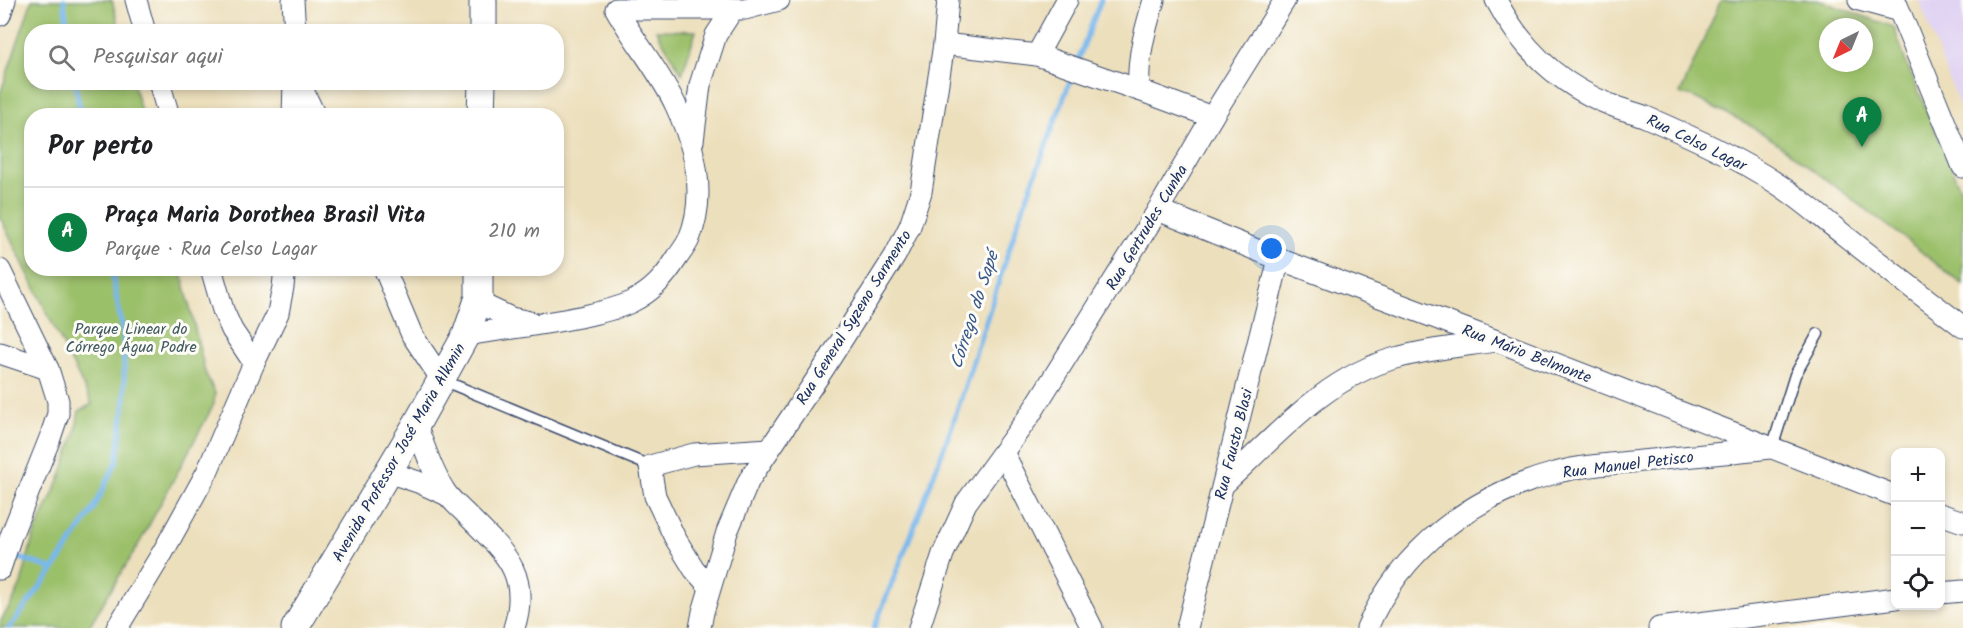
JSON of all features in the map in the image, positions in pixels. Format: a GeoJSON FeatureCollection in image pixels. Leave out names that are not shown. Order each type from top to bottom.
{"type":"FeatureCollection","features":[{"type":"Feature","properties":{"kind":"street"},"geometry":{"type":"LineString","coordinates":[[0,15],[6,0]]}},
{"type":"Feature","properties":{"kind":"street"},"geometry":{"type":"LineString","coordinates":[[136,0],[143,24]]}},
{"type":"Feature","properties":{"kind":"street"},"geometry":{"type":"LineString","coordinates":[[292,0],[294,24]]}},
{"type":"Feature","properties":{"kind":"street"},"geometry":{"type":"LineString","coordinates":[[483,0],[483,24]]}},
{"type":"Feature","properties":{"kind":"street"},"geometry":{"type":"LineString","coordinates":[[466,335],[543,324],[607,311],[632,302],[665,276],[688,240],[697,210],[696,171],[692,151],[676,106],[616,9],[745,9],[779,0]]}},
{"type":"Feature","properties":{"kind":"street","name":"Rua General Syzeno Sarmento"},"geometry":{"type":"LineString","coordinates":[[700,628],[727,532],[749,480],[824,368],[894,256],[910,226],[921,192],[944,44],[948,0]]}},
{"type":"Feature","properties":{"kind":"street"},"geometry":{"type":"LineString","coordinates":[[1045,58],[1067,0]]}},
{"type":"Feature","properties":{"kind":"street"},"geometry":{"type":"LineString","coordinates":[[1139,90],[1137,71],[1139,54],[1154,0]]}},
{"type":"Feature","properties":{"kind":"street","name":"Rua Gertrudes Cunha"},"geometry":{"type":"LineString","coordinates":[[919,628],[943,554],[966,503],[1030,415],[1285,0]]}},
{"type":"Feature","properties":{"kind":"street","name":"Rua Celso Lagar"},"geometry":{"type":"LineString","coordinates":[[1496,0],[1508,23],[1522,41],[1562,78],[1583,92],[1611,105],[1642,115],[1728,154],[1779,185],[1963,327]]}},
{"type":"Feature","properties":{"kind":"street"},"geometry":{"type":"LineString","coordinates":[[1859,0],[1897,6],[1963,167]]}},
{"type":"Feature","properties":{"kind":"street"},"geometry":{"type":"LineString","coordinates":[[692,151],[700,85],[716,35],[733,9]]}},
{"type":"Feature","properties":{"kind":"street"},"geometry":{"type":"LineString","coordinates":[[944,44],[1045,58],[1212,117]]}},
{"type":"Feature","properties":{"kind":"street"},"geometry":{"type":"LineString","coordinates":[[161,90],[167,108]]}},
{"type":"Feature","properties":{"kind":"street"},"geometry":{"type":"LineString","coordinates":[[294,108],[295,90]]}},
{"type":"Feature","properties":{"kind":"street"},"geometry":{"type":"LineString","coordinates":[[300,90],[311,108]]}},
{"type":"Feature","properties":{"kind":"street"},"geometry":{"type":"LineString","coordinates":[[481,108],[482,90]]}},
{"type":"Feature","properties":{"kind":"street","name":"Rua Mário Belmonte"},"geometry":{"type":"LineString","coordinates":[[1158,210],[1279,259],[1891,494]]}},
{"type":"Feature","properties":{"kind":"street","name":"Rua Fausto Blasi"},"geometry":{"type":"LineString","coordinates":[[1187,628],[1279,259]]}},
{"type":"Feature","properties":{"kind":"street"},"geometry":{"type":"LineString","coordinates":[[0,270],[48,369],[58,401],[58,414],[34,482],[4,550]]}},
{"type":"Feature","properties":{"kind":"street"},"geometry":{"type":"LineString","coordinates":[[213,276],[223,310],[232,330],[254,363]]}},
{"type":"Feature","properties":{"kind":"street"},"geometry":{"type":"LineString","coordinates":[[117,628],[163,552],[207,472],[278,313],[284,276]]}},
{"type":"Feature","properties":{"kind":"street"},"geometry":{"type":"LineString","coordinates":[[387,276],[411,335],[442,380]]}},
{"type":"Feature","properties":{"kind":"street","name":"Avenida Professor José Maria Alkmin"},"geometry":{"type":"LineString","coordinates":[[295,628],[416,425],[466,335],[477,302],[479,276]]}},
{"type":"Feature","properties":{"kind":"street"},"geometry":{"type":"LineString","coordinates":[[477,302],[511,318],[543,324]]}},
{"type":"Feature","properties":{"kind":"street"},"geometry":{"type":"LineString","coordinates":[[1223,485],[1314,401],[1345,379],[1396,358],[1497,341]]}},
{"type":"Feature","properties":{"kind":"street"},"geometry":{"type":"LineString","coordinates":[[0,353],[48,369]]}},
{"type":"Feature","properties":{"kind":"street"},"geometry":{"type":"LineString","coordinates":[[416,425],[434,472],[447,495],[495,544],[513,567],[519,586],[520,610],[514,628]]}},
{"type":"Feature","properties":{"kind":"street","name":"Rua Manuel Petisco"},"geometry":{"type":"LineString","coordinates":[[1367,628],[1388,590],[1426,544],[1462,513],[1496,495],[1557,472],[1612,464],[1772,448]]}},
{"type":"Feature","properties":{"kind":"street"},"geometry":{"type":"LineString","coordinates":[[710,587],[694,569],[675,538],[655,496],[650,466],[694,454],[769,449]]}},
{"type":"Feature","properties":{"kind":"street"},"geometry":{"type":"LineString","coordinates":[[1003,452],[1092,628]]}},
{"type":"Feature","properties":{"kind":"street"},"geometry":{"type":"LineString","coordinates":[[388,472],[447,495]]}},
{"type":"Feature","properties":{"kind":"street"},"geometry":{"type":"LineString","coordinates":[[1945,515],[1963,522]]}},
{"type":"Feature","properties":{"kind":"street"},"geometry":{"type":"LineString","coordinates":[[1945,593],[1963,591]]}},
{"type":"Feature","properties":{"kind":"street"},"geometry":{"type":"LineString","coordinates":[[1659,628],[1891,599]]}},
{"type":"Feature","properties":{"kind":"lane"},"geometry":{"type":"LineString","coordinates":[[1772,448],[1795,375],[1818,334]]}},
{"type":"Feature","properties":{"kind":"lane"},"geometry":{"type":"LineString","coordinates":[[442,380],[650,466]]}},
{"type":"Feature","properties":{"kind":"shaded area"},"geometry":{"type":"Polygon","coordinates":[[[1919,0],[1963,0],[1963,116],[1919,0]]]}},
{"type":"Feature","properties":{"kind":"green space","name":"Parque Linear do Córrego Água Podre"},"geometry":{"type":"Polygon","coordinates":[[[32,0],[112,0],[118,24],[24,24],[24,90],[135,90],[140,108],[24,108],[24,266],[0,217],[0,94],[32,0]]]}},
{"type":"Feature","properties":{"kind":"green space"},"geometry":{"type":"Polygon","coordinates":[[[1721,0],[1818,0],[1869,18],[1819,18],[1819,72],[1873,72],[1873,20],[1894,27],[1905,60],[1963,195],[1963,285],[1773,140],[1746,123],[1693,97],[1680,94],[1721,0]]]}},
{"type":"Feature","properties":{"kind":"green space"},"geometry":{"type":"Polygon","coordinates":[[[656,30],[696,31],[682,74],[656,30]]]}},
{"type":"Feature","properties":{"kind":"green space","name":"Parque Linear do Córrego Água Podre"},"geometry":{"type":"Polygon","coordinates":[[[29,276],[183,276],[205,372],[215,393],[214,404],[140,542],[88,628],[0,628],[0,622],[21,584],[33,537],[61,476],[75,434],[79,411],[92,404],[29,276]]]}},
{"type":"Feature","properties":{"kind":"waterway"},"geometry":{"type":"LineString","coordinates":[[64,0],[67,24]]}},
{"type":"Feature","properties":{"kind":"waterway","name":"Córrego do Sapé"},"geometry":{"type":"LineString","coordinates":[[1076,65],[1101,0]]}},
{"type":"Feature","properties":{"kind":"waterway","name":"Córrego do Sapé"},"geometry":{"type":"LineString","coordinates":[[874,628],[952,426],[1019,219],[1073,73]]}},
{"type":"Feature","properties":{"kind":"waterway"},"geometry":{"type":"LineString","coordinates":[[76,90],[80,108]]}},
{"type":"Feature","properties":{"kind":"waterway"},"geometry":{"type":"LineString","coordinates":[[9,628],[51,573],[93,510],[117,461],[125,400],[123,332],[112,276]]}},
{"type":"Feature","properties":{"kind":"waterway"},"geometry":{"type":"LineString","coordinates":[[10,555],[54,569]]}},
{"type":"Feature","properties":{"kind":"place","name":"Praça Maria Dorothea Brasil Vita"},"geometry":{"type":"Point","coordinates":[1862,147]}}]}
